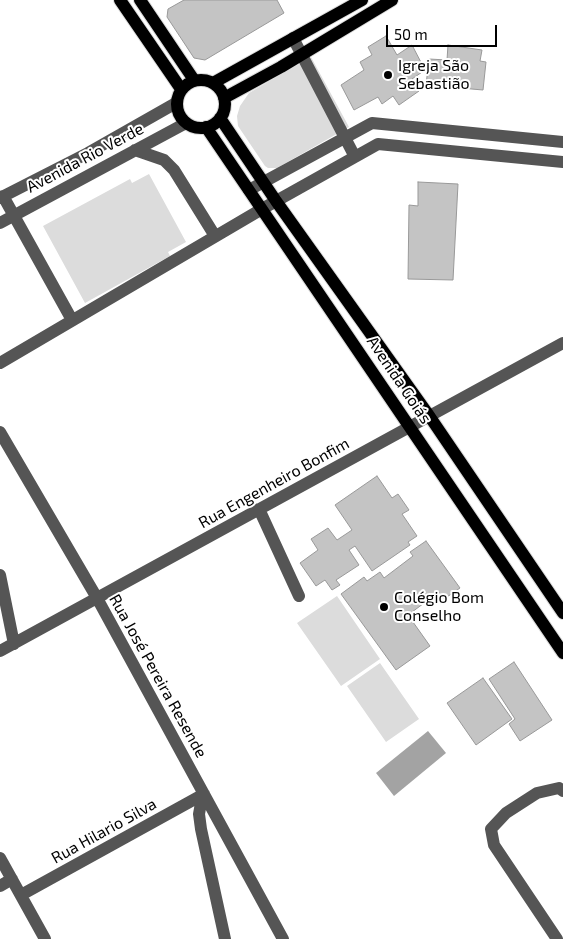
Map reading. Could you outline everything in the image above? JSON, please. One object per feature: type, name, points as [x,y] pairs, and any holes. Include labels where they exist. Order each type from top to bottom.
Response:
[{"type":"main road","points":[[140,0],[194,80]]},
{"type":"main road","points":[[213,83],[362,0]]},
{"type":"main road","points":[[224,98],[302,54],[386,1]]},
{"type":"main road","points":[[126,2],[181,89]]},
{"type":"main road","points":[[194,80],[207,80],[213,83],[220,89],[224,98],[223,112],[220,118],[214,124],[206,127],[199,128],[186,123],[177,111],[176,103],[181,89],[194,80]]},
{"type":"main road","name":"Avenida Goiás","points":[[220,118],[276,201],[430,417],[563,613]]},
{"type":"main road","name":"Avenida Goiás","points":[[206,127],[563,653]]},
{"type":"street","points":[[293,38],[355,156]]},
{"type":"street","name":"Avenida Rio Verde","points":[[2,197],[176,103]]},
{"type":"street","name":"Avenida Rio Verde","points":[[0,222],[186,123]]},
{"type":"street","points":[[0,363],[215,236],[378,144],[558,161],[560,142],[372,123],[250,190]]},
{"type":"street","points":[[135,150],[164,160],[174,170],[215,236]]},
{"type":"street","points":[[2,197],[14,215],[72,320]]},
{"type":"street","name":"Rua Engenheiro Bonfim","points":[[0,651],[411,428],[563,343]]},
{"type":"street","name":"Rua José Pereira Resende","points":[[0,432],[97,598],[283,939]]},
{"type":"street","points":[[259,509],[299,596]]},
{"type":"street","points":[[0,576],[14,644]]},
{"type":"street","points":[[557,939],[494,845],[491,829],[506,813],[537,793],[559,788],[563,791]]},
{"type":"street","points":[[204,794],[200,814],[201,829],[225,939]]},
{"type":"street","name":"Rua Hilario Silva","points":[[21,895],[204,794]]},
{"type":"street","points":[[0,858],[45,939]]},
{"type":"street","points":[[0,886],[12,879]]},
{"type":"shaded area","points":[[311,57],[349,127],[277,168],[268,168],[238,126],[237,116],[240,106],[249,93]]},
{"type":"shaded area","points":[[149,174],[186,242],[168,252],[170,256],[85,303],[43,226],[130,179],[132,183]]},
{"type":"shaded area","points":[[337,596],[380,659],[341,686],[297,623]]},
{"type":"shaded area","points":[[380,663],[419,719],[386,742],[347,686]]},
{"type":"shaded area","points":[[428,731],[446,753],[394,796],[376,773]]},
{"type":"building","points":[[184,0],[277,0],[284,13],[205,60],[194,58],[167,17],[168,9]]},
{"type":"building","name":"Igreja São Sebastião","points":[[386,36],[397,55],[412,45],[425,70],[412,79],[419,91],[399,105],[393,96],[382,104],[378,97],[354,110],[341,85],[364,70],[360,62],[372,55],[368,47]]},
{"type":"building","points":[[448,45],[482,50],[480,61],[486,62],[483,90],[426,85],[429,59],[447,60]]},
{"type":"building","points":[[418,182],[458,184],[453,280],[408,279],[409,205],[418,206]]},
{"type":"building","points":[[377,476],[392,498],[398,494],[409,510],[402,514],[417,536],[408,542],[410,545],[372,571],[355,546],[349,550],[359,565],[336,580],[340,585],[332,590],[325,580],[316,586],[300,563],[318,550],[311,539],[328,528],[337,540],[352,530],[335,505]]},
{"type":"building","name":"Colégio Bom Conselho","points":[[426,541],[460,588],[444,599],[439,592],[408,615],[430,646],[396,670],[341,594],[364,577],[367,581],[380,572],[384,578],[413,556],[410,552]]},
{"type":"building","points":[[514,662],[552,720],[520,741],[509,724],[515,719],[489,679]]},
{"type":"building","points":[[483,678],[512,719],[476,745],[447,703]]},
{"type":"place","name":"Igreja São Sebastião","points":[[388,75]]},
{"type":"place","name":"Colégio Bom Conselho","points":[[384,607]]}]
